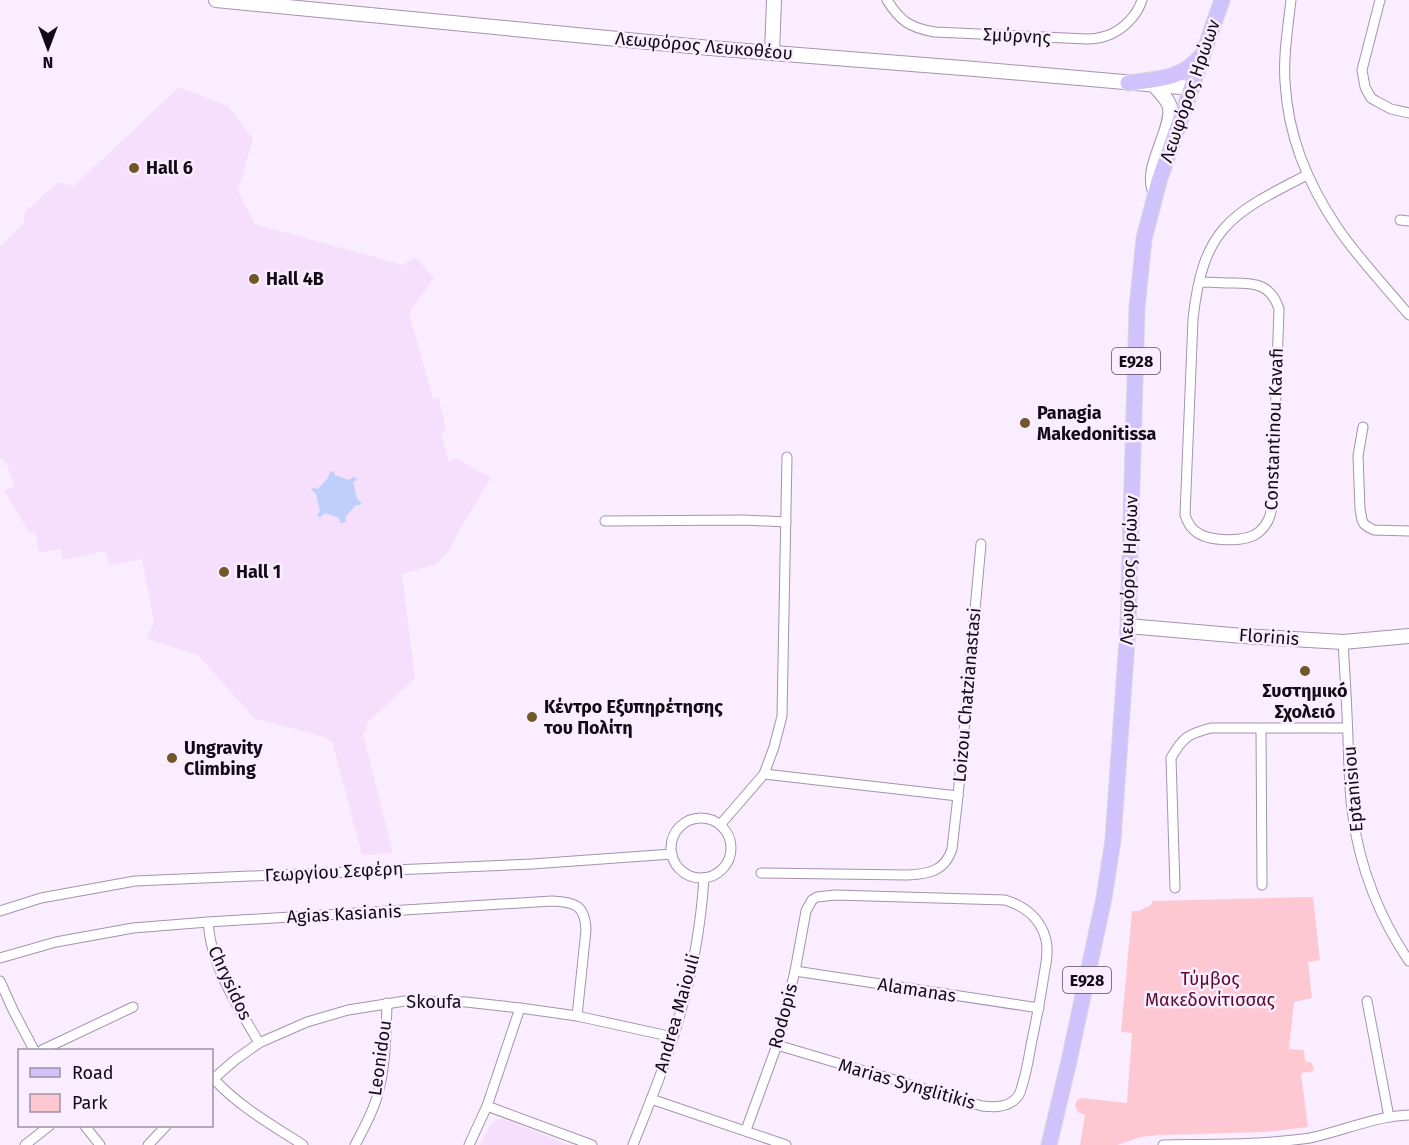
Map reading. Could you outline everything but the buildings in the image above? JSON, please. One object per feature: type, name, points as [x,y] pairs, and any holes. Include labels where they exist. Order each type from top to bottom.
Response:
[{"type":"main road","name":"Λεωφόρος Λευκοθέου","points":[[216,0],[710,48],[1192,88]]},
{"type":"main road","points":[[772,52],[774,0]]},
{"type":"main road","name":"Λεωφόρος Ηρώων","points":[[1049,1145],[1104,898],[1113,840],[1128,626],[1137,308],[1144,239],[1156,192],[1222,0]]},
{"type":"main road","points":[[1128,83],[1172,76],[1186,71],[1204,52]]},
{"type":"main road","points":[[1154,85],[1170,108],[1169,122],[1153,175],[1152,186],[1156,192]]},
{"type":"main road","name":"Florinis","points":[[1128,626],[1343,642],[1409,636]]},
{"type":"street","name":"Σμύρνης","points":[[887,0],[900,18],[908,24],[935,32],[1087,39],[1104,37],[1118,31],[1141,6],[1142,0]]},
{"type":"street","points":[[1291,0],[1285,81],[1290,122],[1307,175],[1338,228],[1409,315]]},
{"type":"street","points":[[1380,0],[1362,70],[1365,87],[1371,98],[1376,101],[1391,109],[1409,113]]},
{"type":"street","name":"Constantinou Kavafi","points":[[1199,282],[1254,283],[1272,295],[1279,309],[1272,507],[1270,519],[1264,527],[1257,534],[1247,538],[1233,540],[1210,538],[1194,530],[1185,515],[1193,320],[1196,297],[1199,282],[1205,260],[1210,247],[1225,226],[1246,208],[1307,175]]},
{"type":"street","points":[[1363,427],[1358,456],[1362,520],[1374,530],[1409,531]]},
{"type":"street","points":[[720,825],[764,774],[782,716],[788,457]]},
{"type":"street","points":[[605,520],[786,522]]},
{"type":"street","name":"Loizou Chatzianastasi","points":[[764,774],[958,796],[981,544]]},
{"type":"street","name":"Eptanisiou","points":[[1343,642],[1350,786],[1360,853],[1383,917],[1409,961]]},
{"type":"street","points":[[1175,888],[1171,758],[1180,742],[1192,733],[1211,728],[1347,728]]},
{"type":"street","points":[[1260,729],[1262,885]]},
{"type":"street","points":[[761,873],[908,875],[935,870],[950,857],[958,796]]},
{"type":"street","points":[[694,819],[712,820],[720,825],[730,841],[729,859],[724,867],[718,873],[704,878],[695,877],[680,869],[672,854],[673,836],[678,828],[694,819]]},
{"type":"street","name":"Γεωργίου Σεφέρη","points":[[0,911],[41,898],[135,881],[532,864],[672,854]]},
{"type":"street","name":"Andrea Maiouli","points":[[633,1145],[684,1001],[696,946],[704,878]]},
{"type":"street","name":"Marias Synglitikis","points":[[777,1045],[982,1106],[993,1107],[1014,1101],[1022,1087],[1039,1008],[1047,956],[1045,938],[1037,921],[1028,911],[1016,903],[995,899],[844,895],[824,896],[812,900]]},
{"type":"street","name":"Rodopis","points":[[746,1130],[777,1045],[795,971],[804,917],[808,904],[812,900]]},
{"type":"street","name":"Agias Kasianis","points":[[0,958],[56,942],[133,928],[552,901],[572,904],[581,909],[585,918],[577,1016]]},
{"type":"street","name":"Chrysidos","points":[[208,922],[215,957],[232,996],[259,1043]]},
{"type":"street","name":"Alamanas","points":[[795,971],[1039,1008]]},
{"type":"street","points":[[0,981],[33,1049]]},
{"type":"street","name":"Skoufa","points":[[213,1078],[259,1043],[325,1016],[405,1001],[466,1002],[520,1008],[577,1016],[673,1036]]},
{"type":"street","points":[[1367,1001],[1389,1117]]},
{"type":"street","name":"Leonidou","points":[[355,1145],[377,1097],[386,1047],[387,1003]]},
{"type":"street","points":[[44,1049],[133,1007]]},
{"type":"street","points":[[469,1145],[487,1106],[520,1008]]},
{"type":"street","points":[[213,1080],[240,1104],[303,1145]]},
{"type":"street","points":[[651,1099],[786,1145]]},
{"type":"street","points":[[487,1106],[592,1145]]},
{"type":"street","points":[[1163,1145],[1284,1142],[1311,1138],[1389,1117],[1409,1115]]},
{"type":"street","points":[[24,1145],[46,1127]]},
{"type":"street","points":[[86,1127],[100,1145]]},
{"type":"street","points":[[148,1145],[164,1127]]},
{"type":"shaded area","points":[[179,87],[228,106],[253,139],[238,191],[255,224],[403,265],[415,257],[434,278],[409,313],[433,399],[439,398],[446,431],[441,432],[449,463],[456,458],[491,478],[449,551],[436,564],[402,574],[415,678],[366,724],[367,730],[363,734],[393,853],[362,855],[332,741],[254,718],[198,655],[147,639],[154,622],[142,559],[109,566],[106,551],[63,560],[61,549],[39,553],[35,531],[29,532],[4,491],[15,486],[6,463],[0,457],[0,247],[23,224],[25,212],[58,182],[74,186]]},
{"type":"shaded area","points":[[497,1119],[504,1119],[569,1145],[480,1145],[490,1125]]},
{"type":"green space","name":"Τύμβος Μακεδονίτισσας","points":[[1313,897],[1320,960],[1308,962],[1312,998],[1294,1002],[1289,1049],[1304,1050],[1305,1061],[1312,1063],[1314,1071],[1301,1073],[1308,1127],[1265,1132],[1159,1135],[1141,1137],[1117,1145],[1080,1145],[1085,1115],[1078,1112],[1075,1106],[1077,1100],[1082,1098],[1127,1103],[1132,1033],[1121,1032],[1132,911],[1138,911],[1151,905],[1152,901]]},
{"type":"water","points":[[330,471],[349,480],[353,477],[357,480],[353,482],[357,499],[362,503],[356,505],[345,517],[346,521],[343,523],[340,523],[339,518],[325,513],[320,517],[317,516],[320,511],[316,494],[311,489],[318,489],[328,478]]},
{"type":"place","name":"Hall 6","points":[[134,168]]},
{"type":"place","name":"Hall 4B","points":[[254,279]]},
{"type":"place","name":"Panagia Makedonitissa","points":[[1025,423]]},
{"type":"place","name":"Hall 1","points":[[224,572]]},
{"type":"place","name":"Συστημικó Σχολειó","points":[[1305,671]]},
{"type":"place","name":"Κέντρο Εξυπηρέτησης του Πολίτη","points":[[532,717]]},
{"type":"place","name":"Ungravity Climbing","points":[[172,758]]}]
